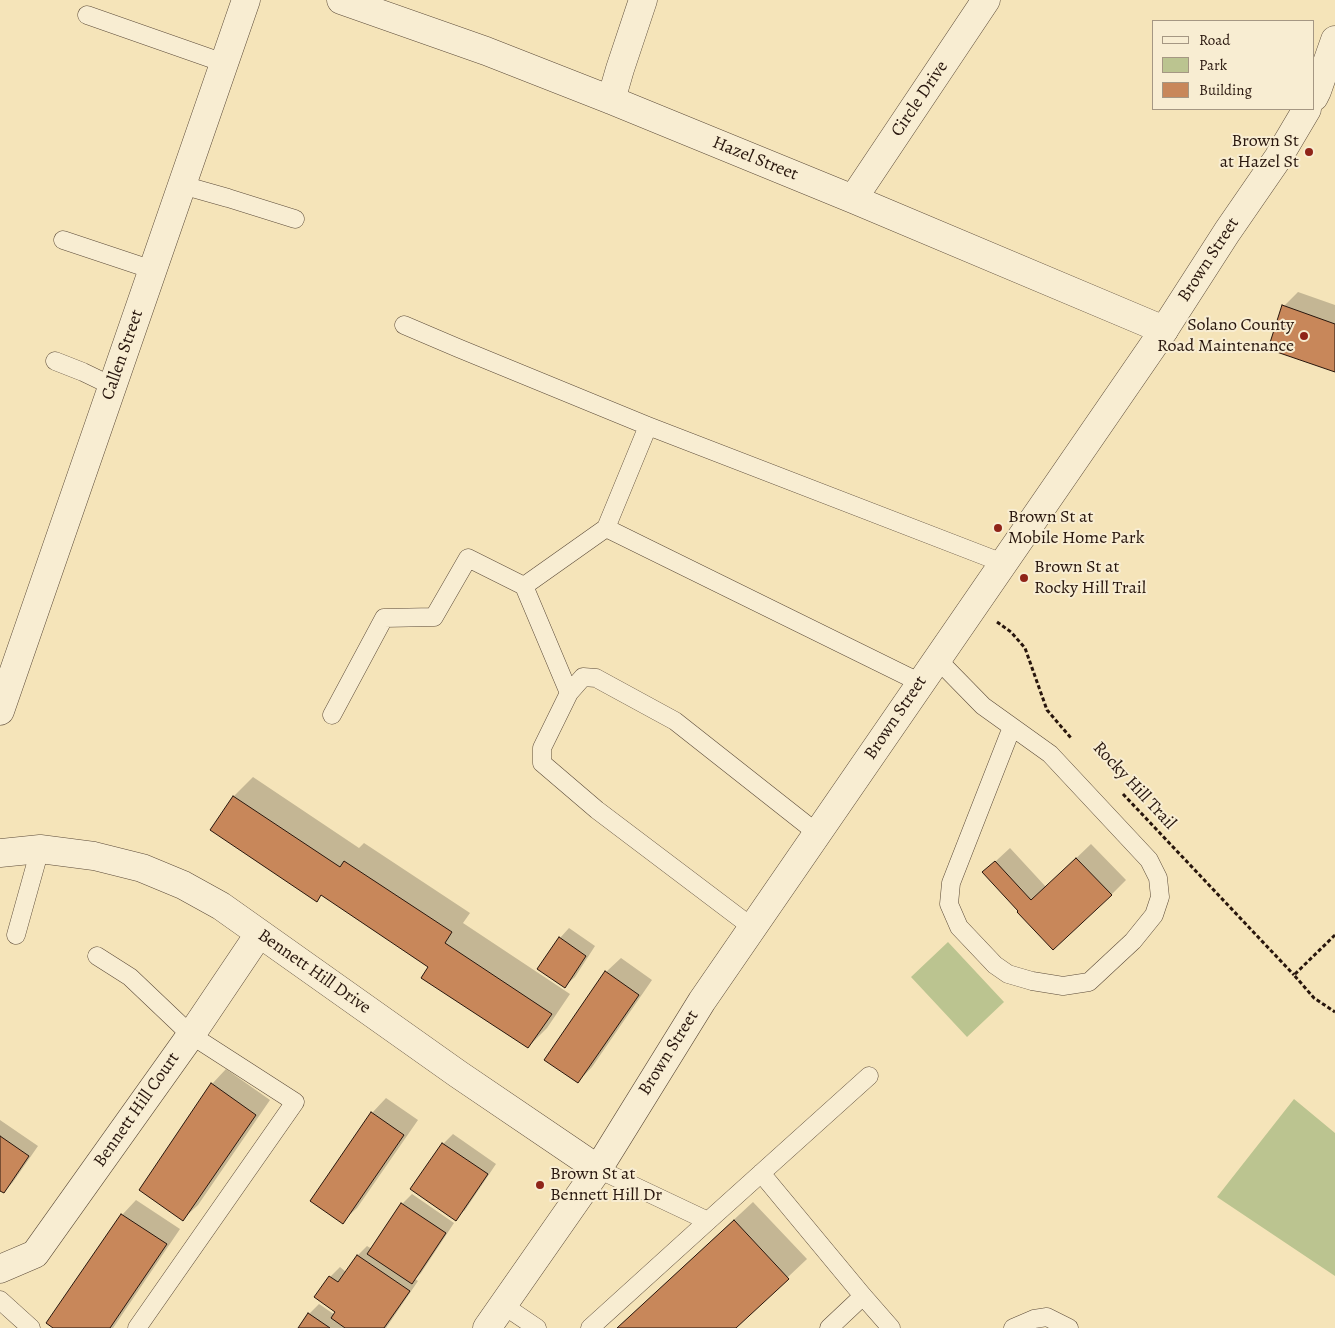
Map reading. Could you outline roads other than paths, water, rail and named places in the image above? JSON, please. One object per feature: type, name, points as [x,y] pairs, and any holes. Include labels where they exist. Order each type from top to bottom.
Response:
[{"type":"street","name":"Callen Street","points":[[0,711],[246,0]]},
{"type":"street","name":"Hazel Street","points":[[342,0],[486,51],[611,100],[854,199],[1164,330]]},
{"type":"street","points":[[611,100],[643,0]]},
{"type":"street","name":"Circle Drive","points":[[854,199],[986,0]]},
{"type":"street","points":[[1315,95],[1334,46]]},
{"type":"street","name":"Brown Street","points":[[487,1328],[598,1169],[702,1001],[1164,330],[1227,232],[1278,158],[1306,110]]},
{"type":"street","name":"Bennett Hill Drive","points":[[0,852],[40,849],[94,856],[142,868],[183,885],[221,906],[458,1074],[598,1169]]},
{"type":"street","name":"Bennett Hill Court","points":[[0,1269],[35,1254],[191,1035],[259,934]]},
{"type":"lane","points":[[87,16],[224,63]]},
{"type":"lane","points":[[182,185],[295,218]]},
{"type":"lane","points":[[63,240],[153,270]]},
{"type":"lane","points":[[404,325],[648,426],[1003,563]]},
{"type":"lane","points":[[54,361],[112,386]]},
{"type":"lane","points":[[524,586],[606,528],[648,426]]},
{"type":"lane","points":[[606,528],[921,683]]},
{"type":"lane","points":[[332,716],[384,618],[434,617],[468,558],[524,586],[569,693]]},
{"type":"lane","points":[[937,659],[984,706],[1050,754],[1150,860],[1158,878],[1160,897],[1154,915],[1133,941],[1089,982],[1063,986],[1032,981],[1008,974],[995,965],[958,927],[950,904],[951,884],[1012,727]]},
{"type":"lane","points":[[753,928],[596,810],[542,763],[542,748],[569,693],[583,676],[596,678],[675,721],[817,833]]},
{"type":"lane","points":[[16,935],[40,849]]},
{"type":"lane","points":[[97,956],[130,977],[191,1035],[295,1102],[137,1328]]},
{"type":"lane","points":[[590,1328],[868,1076]]},
{"type":"lane","points":[[598,1169],[708,1221]]},
{"type":"lane","points":[[761,1173],[891,1328]]},
{"type":"lane","points":[[829,1328],[863,1296]]},
{"type":"lane","points":[[0,1300],[31,1328]]},
{"type":"lane","points":[[503,1305],[537,1328]]},
{"type":"lane","points":[[1013,1328],[1034,1319],[1047,1317],[1065,1326]]},
{"type":"place","name":"Brown St at Hazel St","points":[[1309,152]]},
{"type":"place","name":"Solano County Road Maintenance","points":[[1304,336]]},
{"type":"place","name":"Brown St at Mobile Home Park","points":[[998,528]]},
{"type":"place","name":"Brown St at Rocky Hill Trail","points":[[1024,578]]},
{"type":"place","name":"Brown St at Bennett Hill Dr","points":[[540,1185]]}]
